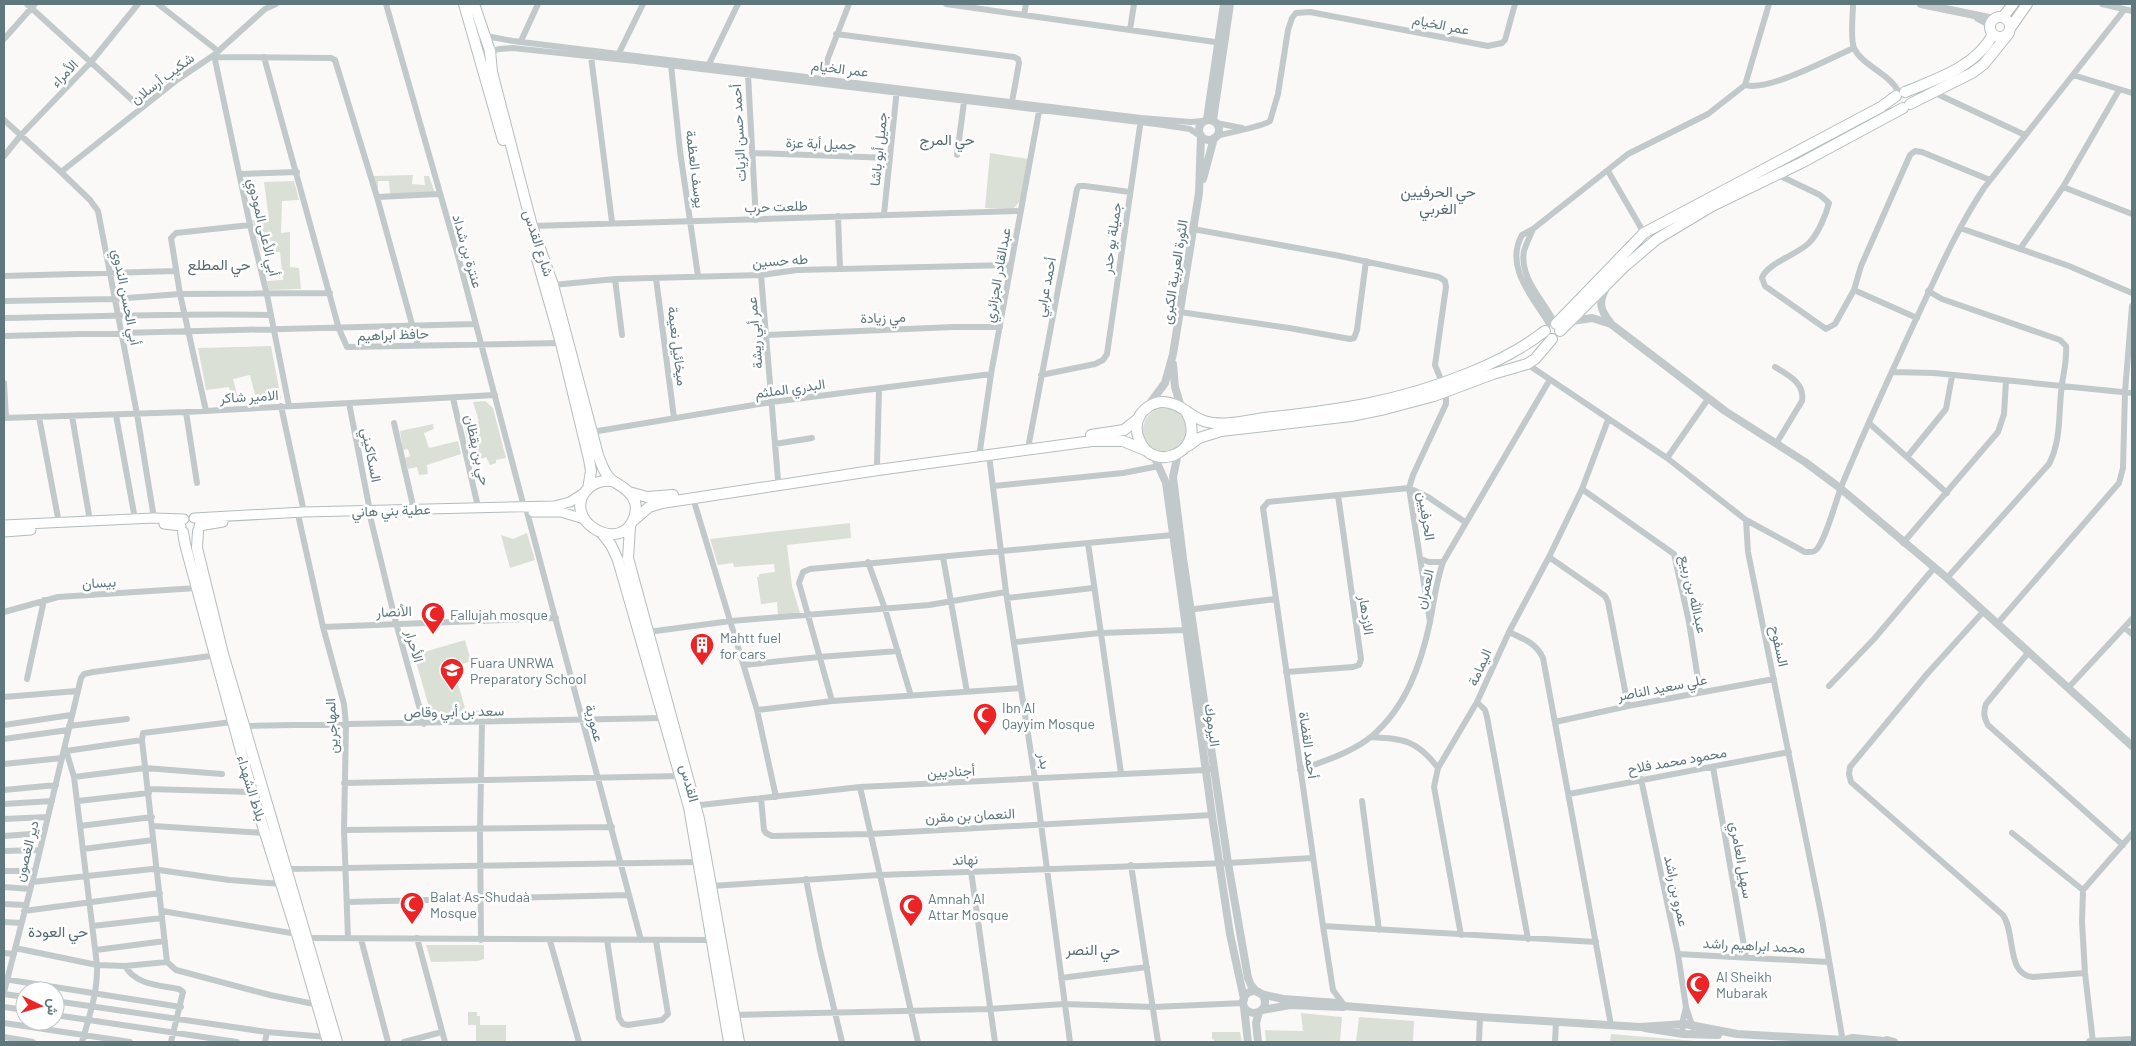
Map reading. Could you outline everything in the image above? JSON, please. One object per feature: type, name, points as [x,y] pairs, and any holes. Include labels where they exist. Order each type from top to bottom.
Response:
[{"type":"main road","points":[[464,4],[561,343],[589,459],[591,471],[580,509],[584,519]]},
{"type":"main road","name":"شارع القدس","points":[[474,4],[490,51],[492,72],[532,226],[553,285],[600,460],[612,481]]},
{"type":"main road","points":[[586,491],[599,481],[612,481],[629,492],[640,496],[653,497],[877,464],[1101,441],[1123,441],[1163,458],[1172,456],[1199,438],[1221,431],[1364,413],[1531,362],[1552,339],[1546,336],[1553,327],[1644,233],[1881,107],[1900,93],[1947,74],[1975,58],[1989,43],[1995,24],[2013,4]]},
{"type":"main road","points":[[370,514],[526,509],[561,512],[584,519],[601,532],[616,534],[631,524],[643,511],[655,504],[1028,444],[1116,432],[1128,428],[1142,413],[1161,402],[1183,408],[1198,418],[1212,423],[1346,409],[1444,388],[1524,345],[1553,327],[1572,321],[1624,267],[1657,239],[1712,206],[1778,175],[1935,93],[1984,64],[2027,4]]},
{"type":"main road","points":[[1995,24],[2009,21],[2010,30]]},
{"type":"main road","points":[[1995,24],[2000,37],[2010,30]]},
{"type":"main road","points":[[1900,93],[1896,103],[1907,106]]},
{"type":"main road","points":[[1524,345],[1519,358],[1531,362]]},
{"type":"main road","points":[[1524,345],[1534,351],[1531,362]]},
{"type":"main road","points":[[1181,450],[1190,440],[1192,429],[1190,419],[1183,408]]},
{"type":"main road","points":[[1142,413],[1137,426],[1137,435],[1140,443],[1150,453]]},
{"type":"main road","name":"عطية بني هاني","points":[[197,525],[301,515],[370,514],[478,507],[526,509],[562,505],[586,491]]},
{"type":"main road","points":[[629,492],[635,503],[631,524]]},
{"type":"main road","points":[[183,526],[189,517],[197,525],[197,548],[219,655],[245,726],[307,938],[321,1004],[337,1042]]},
{"type":"main road","points":[[4,525],[154,518],[183,526],[191,535],[197,525]]},
{"type":"main road","name":"القدس","points":[[631,524],[628,558],[712,886],[739,1042]]},
{"type":"main road","points":[[4,532],[121,525],[183,526]]},
{"type":"main road","name":"بلاط الشهداء","points":[[183,526],[197,588],[219,655],[232,722],[252,792],[321,1004],[327,1039]]},
{"type":"main road","name":"القدس","points":[[601,532],[611,545],[618,560],[680,776],[692,806],[699,862],[728,1042]]},
{"type":"street","name":"الأمراء","points":[[4,156],[21,135],[91,62],[138,4]]},
{"type":"street","points":[[158,4],[216,54],[331,58],[335,60],[377,197],[418,346]]},
{"type":"street","name":"شكيب أرسلان","points":[[61,172],[141,108],[216,54],[265,9],[276,4]]},
{"type":"street","name":"عنترة بن شداد","points":[[386,4],[526,509]]},
{"type":"street","points":[[520,41],[538,4]]},
{"type":"street","points":[[617,56],[643,4]]},
{"type":"street","points":[[709,64],[738,4]]},
{"type":"street","points":[[822,82],[836,34],[849,4]]},
{"type":"street","points":[[946,4],[1221,43]]},
{"type":"street","points":[[1024,15],[1026,4]]},
{"type":"street","points":[[1130,30],[1134,4]]},
{"type":"street","points":[[1210,121],[1221,43],[1224,4]]},
{"type":"street","points":[[1221,43],[1230,4]]},
{"type":"street","name":"عمر الخيام","points":[[1215,137],[1243,128],[1262,126],[1273,117],[1288,30],[1292,18],[1296,14],[1310,12],[1488,46],[1502,43],[1505,40],[1515,4]]},
{"type":"street","points":[[1553,327],[1524,265],[1524,253],[1533,229],[1640,147],[1708,114],[1746,85],[1769,4]]},
{"type":"street","points":[[1853,4],[1854,48],[1861,57],[1895,84],[1900,93]]},
{"type":"street","points":[[1921,4],[1975,15],[1995,24]]},
{"type":"street","points":[[2102,4],[2132,11]]},
{"type":"street","points":[[4,39],[31,5],[141,108]]},
{"type":"street","points":[[1531,362],[1549,381],[1667,458],[1746,520],[1805,552],[1816,550],[1822,539],[1840,488],[1928,291],[1960,228],[1990,180],[2124,10]]},
{"type":"street","points":[[836,34],[1014,57],[1018,59],[1019,63],[1012,102]]},
{"type":"street","name":"عمر الخيام","points":[[473,37],[486,36],[671,65],[1012,102],[1040,108]]},
{"type":"street","name":"عمر الخيام","points":[[479,55],[490,51],[513,48],[591,56],[617,56],[709,64],[822,82]]},
{"type":"street","points":[[1746,85],[1754,87],[1778,80],[1854,48]]},
{"type":"street","name":"أبي الأعلى المودوي","points":[[216,54],[289,406]]},
{"type":"street","name":"حافظ ابراهيم","points":[[264,56],[345,345],[349,348],[561,343]]},
{"type":"street","points":[[591,56],[612,222]]},
{"type":"street","name":"يوسف العظمة","points":[[671,65],[698,276]]},
{"type":"street","name":"أحمد حسن الزيات","points":[[748,74],[756,220]]},
{"type":"street","points":[[2073,75],[2132,93]]},
{"type":"street","name":"عمر الخيام","points":[[897,90],[964,102],[1040,108],[1141,120],[1190,129],[1201,136]]},
{"type":"street","name":"جميل أبو باشا","points":[[884,214],[897,90]]},
{"type":"street","points":[[2020,249],[2063,187],[2119,90]]},
{"type":"street","points":[[1935,93],[2026,135]]},
{"type":"street","points":[[957,156],[964,102]]},
{"type":"street","name":"عبدالقادر الجزائري","points":[[985,452],[991,374],[1040,108]]},
{"type":"street","name":"أبي الحسن الندوي","points":[[4,120],[90,200],[98,211],[137,414],[154,518]]},
{"type":"street","name":"عمر الخيام","points":[[1141,120],[1210,121],[1243,128]]},
{"type":"street","name":"جميلة بو حدر","points":[[1041,376],[1103,360],[1107,354],[1141,120]]},
{"type":"street","points":[[1210,121],[1219,129],[1215,137],[1207,140],[1201,136],[1199,126],[1210,121]]},
{"type":"street","name":"الثورة العربية الكبرى","points":[[1199,193],[1201,136]]},
{"type":"street","name":"الثورة العربية الكبرى","points":[[1142,413],[1162,388],[1173,354],[1199,193],[1215,137]]},
{"type":"street","points":[[1778,175],[1824,198],[1829,204],[1813,239],[1801,250],[1765,271],[1762,278],[1764,286],[1826,328],[1835,324],[1854,290],[1861,266],[1910,155],[1915,151],[1922,152],[1990,180]]},
{"type":"street","name":"جميل أبة عزة","points":[[752,153],[889,158]]},
{"type":"street","points":[[1608,171],[1644,233]]},
{"type":"street","points":[[240,174],[297,172]]},
{"type":"street","name":"أحمد عرابي","points":[[1028,444],[1077,189],[1079,186],[1085,186],[1130,192]]},
{"type":"street","points":[[2063,187],[2132,214]]},
{"type":"street","points":[[377,197],[439,194]]},
{"type":"street","name":"طلعت حرب","points":[[532,226],[612,222],[756,220],[884,214],[1020,211]]},
{"type":"street","points":[[838,216],[840,269]]},
{"type":"street","points":[[206,411],[170,240],[174,234],[250,225]]},
{"type":"street","points":[[1960,228],[2094,276],[2132,293]]},
{"type":"street","points":[[1193,229],[1366,261],[1439,277],[1445,281],[1446,287],[1435,365],[1444,388]]},
{"type":"street","points":[[1180,312],[1350,339],[1354,338],[1357,330],[1366,261]]},
{"type":"street","name":"طه حسين","points":[[553,285],[614,279],[761,275],[797,270],[1010,265]]},
{"type":"street","points":[[4,276],[176,271]]},
{"type":"street","name":"عمر أبي ريشة","points":[[761,275],[778,480]]},
{"type":"street","name":"ميخائيل نعيمة","points":[[656,278],[674,418]]},
{"type":"street","points":[[614,279],[622,335]]},
{"type":"street","points":[[1608,284],[1600,304],[1603,313],[1611,324],[1742,424],[1805,462],[1840,488],[1903,543],[1947,578],[2132,746]]},
{"type":"street","points":[[1854,290],[1917,318]]},
{"type":"street","points":[[1928,291],[1949,302],[2060,340],[2066,346],[2067,354],[2062,385],[2057,444],[2049,464],[1947,578]]},
{"type":"street","points":[[4,301],[114,299],[180,294],[267,295],[330,293]]},
{"type":"street","points":[[1997,624],[2120,483],[2123,468],[2125,392],[2132,306]]},
{"type":"street","points":[[4,318],[118,317],[185,313],[270,315]]},
{"type":"street","points":[[1572,321],[1592,318],[1611,324]]},
{"type":"street","points":[[4,336],[189,330],[339,329],[475,324]]},
{"type":"street","name":"مي زيادة","points":[[766,335],[923,328],[1000,327]]},
{"type":"street","name":"الثورة العربية الكبرى","points":[[1173,354],[1176,387],[1183,408]]},
{"type":"street","points":[[1775,367],[1800,386],[1803,392],[1802,400],[1776,444]]},
{"type":"street","points":[[1892,372],[1934,373],[2132,393]]},
{"type":"street","name":"البدري الملثم","points":[[592,432],[772,402],[879,390],[991,374]]},
{"type":"street","points":[[1907,457],[1946,409],[1952,376]]},
{"type":"street","name":"العمران","points":[[1300,770],[1348,750],[1371,736],[1404,700],[1416,669],[1430,622],[1436,580],[1443,562],[1549,381]]},
{"type":"street","points":[[1903,543],[1998,432],[2004,414],[2006,381]]},
{"type":"street","points":[[4,383],[5,418]]},
{"type":"street","name":"الحرفيين","points":[[1430,622],[1410,488],[1413,475],[1444,408],[1444,388]]},
{"type":"street","points":[[877,464],[879,390]]},
{"type":"street","name":"الامير شاكر","points":[[5,418],[186,412],[495,396]]},
{"type":"street","name":"حي بن يقظان","points":[[453,398],[478,507]]},
{"type":"street","points":[[1667,458],[1708,399]]},
{"type":"street","name":"السكاكيني","points":[[349,403],[370,514]]},
{"type":"street","name":"المهاجرين","points":[[281,406],[323,627],[340,685],[346,725],[344,830],[348,938]]},
{"type":"street","points":[[186,412],[197,483]]},
{"type":"street","points":[[116,415],[135,519]]},
{"type":"street","points":[[72,416],[90,521]]},
{"type":"street","points":[[40,417],[59,523]]},
{"type":"street","name":"اليمامة","points":[[1461,935],[1434,787],[1438,768],[1478,702],[1509,632],[1549,557],[1582,489],[1608,420]]},
{"type":"street","points":[[394,423],[414,510]]},
{"type":"street","points":[[1869,423],[1947,492]]},
{"type":"street","points":[[775,444],[812,438]]},
{"type":"street","name":"اليرموك","points":[[1181,450],[1173,470],[1174,487],[1188,610],[1210,769],[1212,815],[1230,934],[1244,1003],[1248,1042]]},
{"type":"street","name":"بدر","points":[[985,452],[994,486],[1007,595],[1035,779],[1070,1042]]},
{"type":"street","name":"اليرموك","points":[[1150,453],[1159,466],[1166,483],[1173,535],[1188,610],[1186,630],[1248,978],[1251,985],[1259,993]]},
{"type":"street","points":[[994,486],[1123,473],[1159,466]]},
{"type":"street","points":[[1338,495],[1410,488],[1428,497],[1465,522]]},
{"type":"street","name":"عبدالله بن ربيع","points":[[1582,489],[1674,554],[1689,622],[1700,692]]},
{"type":"street","name":"أحمد القضاة","points":[[1338,495],[1268,502],[1263,508],[1312,858],[1333,990],[1344,1006]]},
{"type":"street","name":"الازدهار","points":[[1286,672],[1353,667],[1359,665],[1361,659],[1338,495]]},
{"type":"street","points":[[693,498],[757,710],[776,797]]},
{"type":"street","name":"عمورية","points":[[526,509],[556,618],[581,721],[612,827],[641,940]]},
{"type":"street","name":"الأحرار","points":[[370,514],[396,623],[424,724]]},
{"type":"street","name":"السفوح","points":[[1746,520],[1748,552],[1822,918],[1844,1041]]},
{"type":"street","points":[[832,701],[799,583],[803,572],[818,567],[868,562],[1173,535]]},
{"type":"street","points":[[1088,543],[1121,773]]},
{"type":"street","points":[[943,556],[967,692]]},
{"type":"street","points":[[1549,557],[1605,596],[1608,602],[1628,706]]},
{"type":"street","points":[[1421,559],[1430,562],[1443,562]]},
{"type":"street","points":[[868,562],[885,609],[911,696]]},
{"type":"street","points":[[1829,686],[1879,634],[1934,568]]},
{"type":"street","name":"بيسان","points":[[4,612],[44,600],[76,595],[197,588]]},
{"type":"street","points":[[648,632],[807,614],[885,609],[1007,595],[1093,588]]},
{"type":"street","points":[[1188,610],[1275,599]]},
{"type":"street","points":[[27,679],[44,600]]},
{"type":"street","points":[[1984,612],[1927,674],[1850,767],[1851,782],[2002,915],[2010,928],[2015,966],[2019,972],[2033,977],[2085,973]]},
{"type":"street","name":"الأنصار","points":[[323,627],[556,618]]},
{"type":"street","points":[[2068,688],[2132,619]]},
{"type":"street","points":[[2124,628],[2132,634]]},
{"type":"street","points":[[1015,642],[1100,633],[1186,630]]},
{"type":"street","points":[[1509,632],[1534,644],[1539,649],[1543,658],[1611,1025]]},
{"type":"street","points":[[744,665],[819,656],[898,651]]},
{"type":"street","points":[[2028,653],[1986,704],[1983,712],[1985,720],[1988,725],[2123,845]]},
{"type":"street","points":[[4,697],[77,691],[84,674],[219,655]]},
{"type":"street","name":"علي سعيد الناصر","points":[[1555,722],[1628,706],[1774,679]]},
{"type":"street","points":[[757,710],[832,701],[1020,688]]},
{"type":"street","name":"دير الغصون","points":[[4,993],[7,966],[14,951],[35,871],[77,691]]},
{"type":"street","points":[[1478,702],[1487,717],[1528,939]]},
{"type":"street","points":[[4,725],[71,715]]},
{"type":"street","name":"سعد بن أبي وقاص","points":[[245,726],[663,718]]},
{"type":"street","points":[[4,739],[127,719]]},
{"type":"street","points":[[232,722],[145,731],[142,740],[167,962],[176,970],[321,1004]]},
{"type":"street","points":[[481,940],[480,830],[482,722]]},
{"type":"street","points":[[1371,736],[1400,739],[1412,743],[1423,750],[1438,768]]},
{"type":"street","points":[[83,1039],[95,992],[97,966],[78,801],[74,777],[65,748],[142,740]]},
{"type":"street","name":"محمود محمد فلاح","points":[[1569,794],[1789,752]]},
{"type":"street","points":[[4,764],[62,758]]},
{"type":"street","name":"سهيل العامري","points":[[1713,767],[1746,957]]},
{"type":"street","points":[[74,777],[145,768],[222,774]]},
{"type":"street","name":"أجناديين","points":[[692,806],[860,787],[1210,769]]},
{"type":"street","points":[[344,783],[680,776]]},
{"type":"street","name":"عمرو بن راشد","points":[[1642,779],[1678,954],[1686,1007],[1692,1025],[1687,1034]]},
{"type":"street","points":[[4,790],[56,785]]},
{"type":"street","points":[[860,787],[918,1042]]},
{"type":"street","points":[[78,801],[148,791],[252,792]]},
{"type":"street","name":"النعمان بن مقرن","points":[[761,798],[764,830],[772,836],[870,834],[1212,815]]},
{"type":"street","points":[[4,804],[52,801]]},
{"type":"street","points":[[1362,801],[1379,930]]},
{"type":"street","points":[[4,819],[48,817]]},
{"type":"street","points":[[80,826],[152,817]]},
{"type":"street","points":[[152,826],[265,833]]},
{"type":"street","points":[[344,830],[480,830],[612,827]]},
{"type":"street","points":[[4,836],[44,833]]},
{"type":"street","points":[[2012,834],[2084,890]]},
{"type":"street","points":[[2132,834],[2084,890],[2082,922],[2092,1042],[2132,1040]]},
{"type":"street","points":[[83,849],[153,840]]},
{"type":"street","points":[[4,852],[40,850]]},
{"type":"street","name":"نهاند","points":[[712,886],[879,875],[1228,863],[1312,858]]},
{"type":"street","points":[[286,869],[699,862]]},
{"type":"street","points":[[1131,865],[1158,1042]]},
{"type":"street","points":[[4,887],[31,886],[86,876],[156,869],[201,877],[282,884]]},
{"type":"street","points":[[4,871],[35,871]]},
{"type":"street","points":[[971,871],[995,1042]]},
{"type":"street","points":[[806,879],[820,950],[842,1042]]},
{"type":"street","points":[[4,904],[25,908],[160,893]]},
{"type":"street","points":[[347,902],[629,895]]},
{"type":"street","points":[[93,926],[162,914],[297,934]]},
{"type":"street","points":[[4,922],[21,923]]},
{"type":"street","points":[[1323,926],[1596,942]]},
{"type":"street","points":[[307,938],[550,941],[711,940]]},
{"type":"street","points":[[417,938],[445,1042]]},
{"type":"street","points":[[361,939],[388,1042]]},
{"type":"street","points":[[607,940],[619,1018],[623,1024],[628,1025],[662,1020],[668,1014],[656,941]]},
{"type":"street","points":[[96,950],[165,941]]},
{"type":"street","points":[[550,941],[579,1042]]},
{"type":"street","points":[[4,953],[14,951],[97,966],[125,966],[167,962]]},
{"type":"street","name":"محمد ابراهيم راشد","points":[[1678,954],[1829,962]]},
{"type":"street","points":[[125,966],[129,974],[138,980],[182,990],[184,995],[171,1042]]},
{"type":"street","points":[[1061,978],[1147,967]]},
{"type":"street","points":[[6,979],[181,1007]]},
{"type":"street","points":[[1326,1005],[1333,990]]},
{"type":"street","points":[[1258,1042],[1256,1023],[1265,1000],[1259,993]]},
{"type":"street","points":[[1244,1003],[1248,994],[1259,993],[1283,999],[1326,1005]]},
{"type":"street","points":[[65,1002],[177,1020],[327,1039]]},
{"type":"street","points":[[734,1015],[835,1011],[990,1009],[1064,1004],[1153,1007],[1244,1003]]},
{"type":"street","points":[[1244,1003],[1252,1013],[1290,1005],[1338,1003],[1344,1006],[1480,1017],[1640,1027],[1687,1034],[1737,1034]]},
{"type":"street","name":"عمرو بن راشد","points":[[1686,1007],[1682,1024],[1687,1034]]},
{"type":"street","points":[[65,1017],[236,1042]]},
{"type":"street","points":[[1479,1042],[1480,1017]]},
{"type":"street","points":[[1555,1042],[1556,1022]]},
{"type":"street","points":[[4,1024],[83,1039],[130,1042]]},
{"type":"street","points":[[1640,1027],[1682,1024],[1770,1039],[1844,1041],[1853,1038],[1898,1042]]},
{"type":"street","points":[[265,1042],[266,1032]]},
{"type":"street","points":[[404,1042],[442,1032]]},
{"type":"street","points":[[4,1037],[32,1042]]},
{"type":"shaded area","points":[[990,153],[1028,159],[1021,200],[1013,209],[985,208]]},
{"type":"shaded area","points":[[413,175],[412,184],[425,185],[424,176],[429,176],[435,193],[390,194],[389,181],[378,181],[378,193],[373,176]]},
{"type":"shaded area","points":[[294,181],[299,200],[282,201],[281,233],[290,232],[290,267],[299,268],[301,289],[269,290],[267,281],[283,280],[280,252],[261,252],[252,220],[269,219],[264,182]]},
{"type":"shaded area","points":[[271,346],[281,399],[274,402],[257,403],[250,375],[233,379],[238,398],[243,397],[245,402],[233,404],[229,387],[206,390],[198,348]]},
{"type":"shaded area","points":[[485,401],[493,408],[506,458],[496,460],[496,463],[490,465],[486,457],[478,460],[477,456],[471,458],[464,425],[479,421],[473,402]]},
{"type":"shaded area","points":[[1169,408],[1181,414],[1186,421],[1186,439],[1181,446],[1174,451],[1161,452],[1153,449],[1146,442],[1143,426],[1146,418],[1153,411]]},
{"type":"shaded area","points":[[433,424],[434,429],[424,433],[429,448],[458,441],[461,454],[427,465],[428,474],[419,475],[417,467],[408,469],[405,458],[410,456],[408,449],[403,450],[400,431]]},
{"type":"shaded area","points":[[850,523],[851,538],[787,545],[792,586],[800,613],[778,615],[777,602],[761,604],[757,577],[759,577],[759,574],[775,572],[774,564],[734,567],[733,563],[718,565],[710,539]]},
{"type":"shaded area","points":[[527,533],[535,560],[510,568],[501,535],[513,539]]},
{"type":"shaded area","name":"Fuara UNRWA Preparatory School","points":[[465,640],[471,661],[451,668],[453,674],[455,673],[465,708],[462,709],[464,714],[485,708],[487,716],[435,717],[431,714],[414,655]]},
{"type":"shaded area","points":[[426,945],[484,945],[484,959],[478,961],[431,962]]},
{"type":"shaded area","points":[[468,1012],[477,1012],[477,1016],[480,1016],[480,1025],[506,1025],[506,1042],[476,1042],[476,1025],[468,1025]]},
{"type":"shaded area","points":[[1301,1013],[1342,1017],[1340,1042],[1266,1042],[1265,1030],[1303,1031]]},
{"type":"shaded area","points":[[1359,1017],[1414,1021],[1413,1042],[1356,1042]]},
{"type":"shaded area","points":[[1212,1032],[1240,1032],[1242,1042],[1214,1042]]},
{"type":"shaded area","points":[[1611,1034],[1708,1042],[1610,1042]]},
{"type":"place","name":"Fallujah mosque","points":[[433,635]]},
{"type":"place","name":"Mahtt fuel for cars","points":[[702,666]]},
{"type":"place","name":"Fuara UNRWA Preparatory School","points":[[452,691]]},
{"type":"place","name":"Ibn Al Qayyim Mosque","points":[[985,736]]},
{"type":"place","name":"Balat As-Shudaà Mosque","points":[[412,925]]},
{"type":"place","name":"Amnah Al Attar Mosque","points":[[911,927]]},
{"type":"place","name":"Al Sheikh Mubarak","points":[[1698,1005]]},
{"type":"district","name":"حي المرج","points":[[947,139]]},
{"type":"district","name":"حي الحرفيين الغربي","points":[[1438,200]]},
{"type":"district","name":"حي المطلع","points":[[219,264]]},
{"type":"district","name":"حي العودة","points":[[58,931]]},
{"type":"district","name":"حي النصر","points":[[1093,949]]}]
